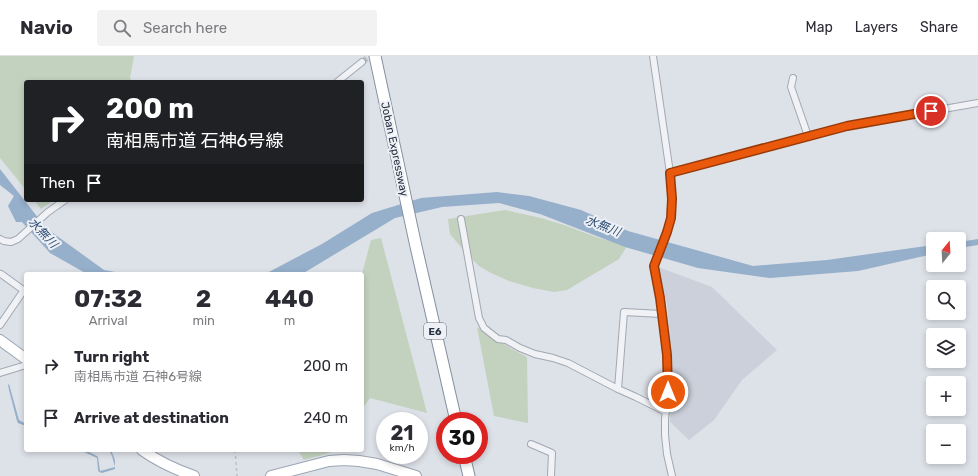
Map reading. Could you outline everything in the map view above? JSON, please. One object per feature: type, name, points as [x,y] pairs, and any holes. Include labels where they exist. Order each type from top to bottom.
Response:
[{"type":"highway","name":"Joban Expressway","points":[[375,56],[415,242],[454,412]]},
{"type":"highway","name":"Joban Expressway","points":[[415,242],[449,412]]},
{"type":"highway","points":[[460,464],[462,476]]},
{"type":"highway","points":[[466,464],[468,476]]},
{"type":"main road","points":[[0,340],[24,358]]},
{"type":"main road","points":[[145,452],[173,469],[194,476]]},
{"type":"main road","points":[[271,476],[329,461],[344,460],[377,464],[416,476]]},
{"type":"street","points":[[653,56],[670,173],[672,199],[671,218],[654,266],[660,298],[667,355],[668,392],[665,419],[666,445],[672,476]]},
{"type":"street","points":[[340,80],[362,62]]},
{"type":"street","points":[[793,78],[791,88],[808,136]]},
{"type":"street","points":[[670,173],[847,126],[978,103]]},
{"type":"street","points":[[0,239],[11,242],[18,239],[48,212],[62,202]]},
{"type":"street","points":[[461,219],[479,318],[484,328],[498,339],[506,340],[535,354],[568,363],[666,412]]},
{"type":"street","points":[[1,274],[24,290]]},
{"type":"street","points":[[0,325],[24,292]]},
{"type":"street","points":[[618,389],[624,312],[661,314]]},
{"type":"street","points":[[0,373],[24,366]]},
{"type":"street","points":[[531,444],[552,453],[550,476]]},
{"type":"path","points":[[235,452],[237,476]]},
{"type":"shaded area","points":[[658,267],[712,287],[777,350],[742,380],[714,420],[689,440],[670,422],[671,350],[667,304]]},
{"type":"green space","points":[[0,56],[134,56],[130,78],[131,80],[24,80],[24,188],[0,158]]},
{"type":"green space","points":[[36,202],[51,202],[41,209]]},
{"type":"green space","points":[[505,210],[541,218],[627,246],[619,259],[567,290],[554,292],[509,281],[479,266],[465,252],[450,234],[448,219]]},
{"type":"green space","points":[[381,238],[427,412],[370,398],[364,406],[364,272],[363,272],[371,240]]},
{"type":"green space","points":[[477,327],[527,357],[528,423],[494,416]]},
{"type":"green space","points":[[299,452],[330,452],[329,453],[304,460]]},
{"type":"water","name":"水無川","points":[[0,169],[24,200],[24,202],[26,202],[46,228],[104,270],[115,272],[83,272],[50,253],[22,222],[16,222],[8,206],[14,196],[0,185]]},
{"type":"water","name":"水無川","points":[[497,192],[529,196],[581,210],[628,231],[753,266],[827,260],[926,246],[926,256],[858,271],[770,278],[698,268],[625,247],[540,214],[499,203],[442,207],[395,218],[305,272],[269,272],[322,244],[372,213],[421,198]]},
{"type":"water","points":[[978,239],[978,245],[966,247],[966,241]]},
{"type":"water","points":[[9,384],[19,420],[24,423],[24,425],[17,421]]},
{"type":"water","points":[[84,452],[89,452],[98,457],[100,471],[115,467],[115,469],[102,473],[99,472],[97,458]]},
{"type":"water","points":[[110,452],[112,452],[115,460],[115,467]]},
{"type":"tunnel","points":[[362,62],[370,56]]},
{"type":"route","points":[[668,392],[667,355],[660,298],[654,266],[671,218],[672,199],[670,173],[847,126],[931,111]]}]
